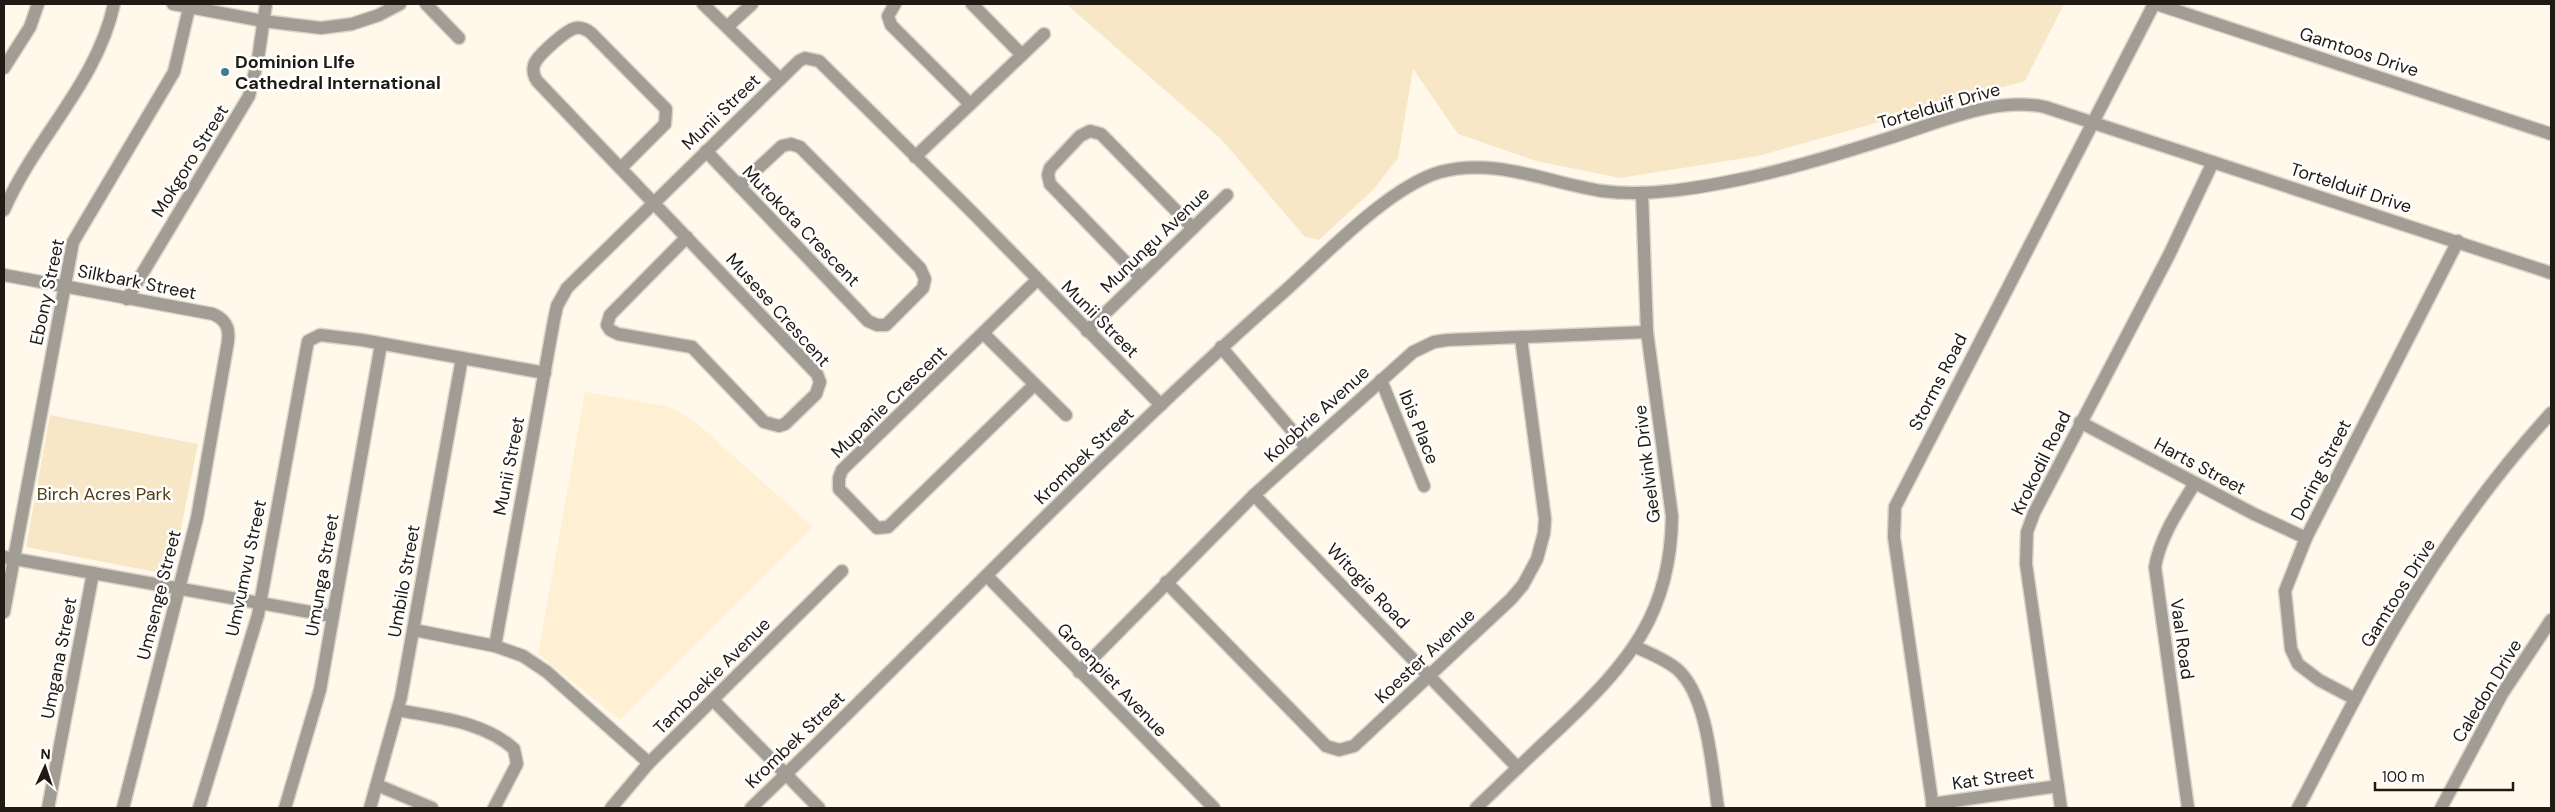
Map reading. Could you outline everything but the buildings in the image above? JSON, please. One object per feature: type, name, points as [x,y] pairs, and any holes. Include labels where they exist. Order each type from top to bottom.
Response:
[{"type":"street","points":[[4,68],[30,27],[38,4]]},
{"type":"street","points":[[4,210],[92,66],[105,38],[114,4]]},
{"type":"street","points":[[173,4],[189,5],[263,21],[321,28],[336,27],[366,20],[400,4]]},
{"type":"street","name":"Mokgoro Street","points":[[126,299],[250,96],[258,59],[266,4]]},
{"type":"street","points":[[426,4],[459,38]]},
{"type":"street","points":[[703,4],[780,80]]},
{"type":"street","points":[[728,28],[752,4]]},
{"type":"street","points":[[895,4],[888,16],[891,25],[970,104]]},
{"type":"street","points":[[972,4],[1018,50]]},
{"type":"street","name":"Storms Road","points":[[1933,806],[1894,537],[1895,507],[2155,4]]},
{"type":"street","name":"Gamtoos Drive","points":[[2155,4],[2551,134]]},
{"type":"street","name":"Ebony Street","points":[[4,612],[9,558],[70,251],[78,232],[174,72],[189,5]]},
{"type":"street","name":"Musese Crescent","points":[[621,168],[665,124],[666,109],[591,33],[581,28],[573,28],[564,33],[536,61],[534,77],[653,202],[687,237],[820,378],[820,386],[816,394],[785,424],[780,426],[764,422],[692,347],[618,334],[610,330],[607,325],[610,315],[687,237]]},
{"type":"street","points":[[915,157],[970,104],[1018,50],[1044,34]]},
{"type":"street","name":"Munii Street","points":[[495,646],[554,320],[561,297],[567,288],[653,202],[802,59],[813,58],[819,61],[971,211],[1161,405]]},
{"type":"street","name":"Tortelduif Drive","points":[[1468,168],[1511,171],[1604,191],[1642,193],[1753,176],[1963,115],[2008,105],[2040,106],[2551,273]]},
{"type":"street","points":[[1141,278],[1050,184],[1048,175],[1050,168],[1080,136],[1090,131],[1101,134],[1193,228]]},
{"type":"street","name":"Mutokota Crescent","points":[[706,151],[872,323],[882,325],[890,323],[921,292],[925,284],[924,276],[913,262],[800,147],[791,144],[782,146],[740,186]]},
{"type":"street","name":"Krokodil Road","points":[[2061,808],[2026,564],[2026,542],[2034,512],[2169,255],[2213,162]]},
{"type":"street","name":"Krombek Street","points":[[751,808],[1221,347],[1394,196],[1411,184],[1436,173],[1468,168]]},
{"type":"street","name":"Geelvink Drive","points":[[1476,808],[1601,688],[1636,647],[1662,592],[1672,536],[1671,502],[1648,332],[1642,193]]},
{"type":"street","name":"Munungu Avenue","points":[[1087,331],[1227,195]]},
{"type":"street","name":"Doring Street","points":[[2355,699],[2305,671],[2298,664],[2291,649],[2285,591],[2306,538],[2458,242]]},
{"type":"street","name":"Silkbark Street","points":[[4,275],[214,314],[224,320],[228,329]]},
{"type":"street","name":"Mupanie Crescent","points":[[1034,384],[888,527],[877,528],[843,495],[838,483],[842,470],[984,334],[1037,280]]},
{"type":"street","name":"Umsenge Street","points":[[122,808],[197,518],[227,348],[228,329]]},
{"type":"street","name":"Kolobrie Avenue","points":[[1079,672],[1254,495],[1413,352],[1434,342],[1648,332]]},
{"type":"street","points":[[984,334],[1066,415]]},
{"type":"street","name":"Umvumvu Street","points":[[199,808],[260,604],[308,341],[316,336],[381,344]]},
{"type":"street","name":"Koester Avenue","points":[[1166,582],[1330,748],[1344,750],[1354,746],[1431,676],[1523,584],[1541,547],[1544,505],[1521,338]]},
{"type":"street","points":[[381,344],[545,373]]},
{"type":"street","name":"Umunga Street","points":[[285,808],[317,701],[381,344]]},
{"type":"street","points":[[1221,347],[1306,447]]},
{"type":"street","name":"Umbilo Street","points":[[370,808],[398,710],[462,358]]},
{"type":"street","name":"Ibis Place","points":[[1382,380],[1424,486]]},
{"type":"street","name":"Gamtoos Drive","points":[[2298,808],[2355,699],[2419,588],[2502,469],[2551,413]]},
{"type":"street","name":"Harts Street","points":[[2080,422],[2195,483],[2306,538]]},
{"type":"street","name":"Vaal Road","points":[[2188,808],[2155,567],[2157,556],[2168,530],[2195,483]]},
{"type":"street","name":"Witogie Road","points":[[1254,495],[1518,768]]},
{"type":"street","points":[[9,558],[332,616]]},
{"type":"street","name":"Tamboekie Avenue","points":[[611,808],[649,763],[842,572]]},
{"type":"street","name":"Umgana Street","points":[[48,808],[93,573]]},
{"type":"street","name":"Groenpiet Avenue","points":[[987,576],[1214,808]]},
{"type":"street","name":"Caledon Drive","points":[[2441,808],[2502,694],[2551,620]]},
{"type":"street","points":[[414,630],[495,646],[522,656],[540,666],[649,763]]},
{"type":"street","points":[[1636,647],[1678,670],[1689,687],[1705,725],[1718,808]]},
{"type":"street","points":[[713,700],[819,808]]},
{"type":"street","points":[[398,710],[473,726],[501,739],[514,749],[517,764],[494,808]]},
{"type":"street","points":[[377,785],[432,808]]},
{"type":"street","name":"Kat Street","points":[[1933,806],[2058,786]]},
{"type":"shaded area","points":[[585,392],[667,406],[684,415],[699,425],[813,527],[620,720],[538,654]]},
{"type":"green space","points":[[1066,4],[2064,4],[2025,81],[1758,156],[1620,178],[1536,161],[1458,134],[1413,69],[1398,158],[1373,190],[1319,240],[1305,237],[1221,139]]},
{"type":"green space","name":"Birch Acres Park","points":[[50,415],[198,444],[173,568],[166,574],[26,547]]},
{"type":"place","name":"Dominion LIfe Cathedral International","points":[[225,72]]}]
